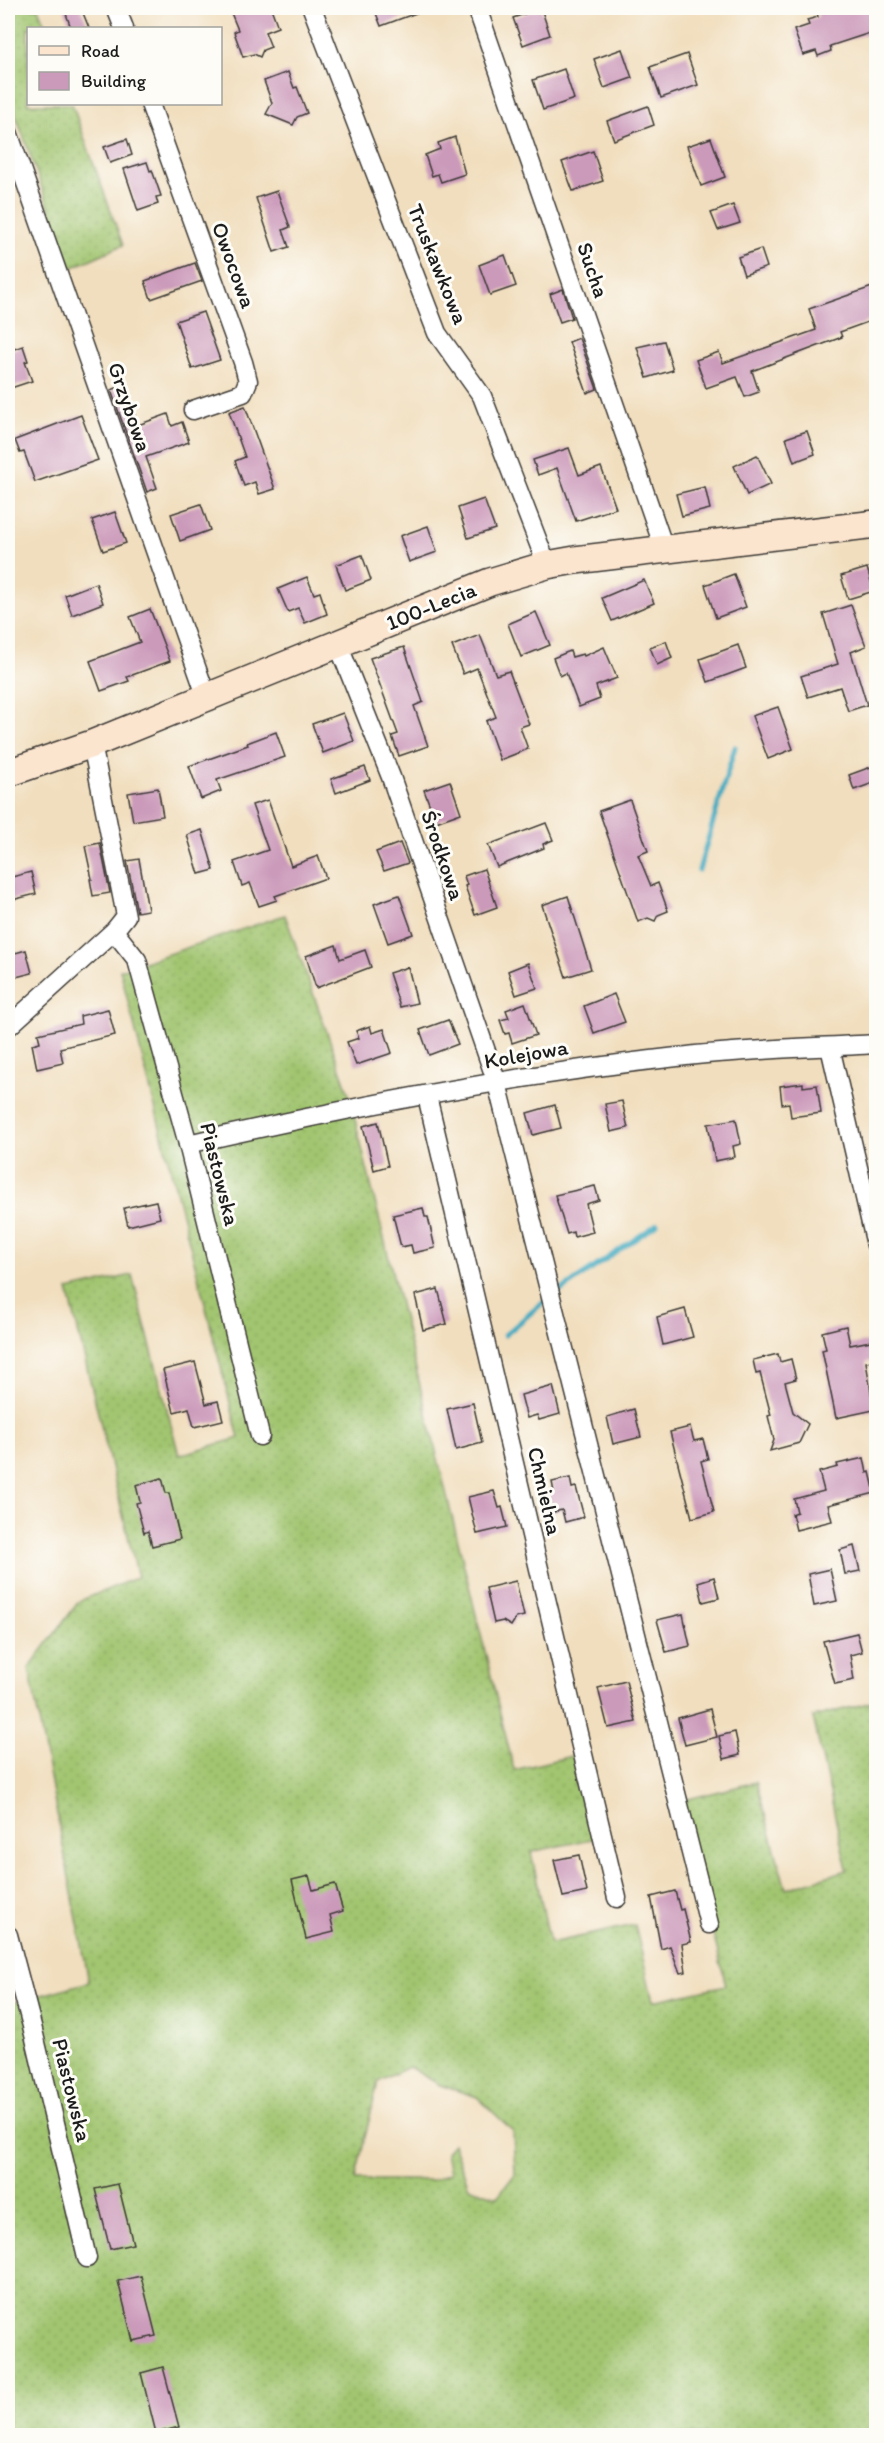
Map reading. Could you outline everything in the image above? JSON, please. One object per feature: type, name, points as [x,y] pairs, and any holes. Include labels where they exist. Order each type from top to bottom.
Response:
[{"type":"street","points":[[116,8],[123,27]]},
{"type":"street","name":"Truskawkowa","points":[[312,8],[437,333],[482,396],[547,565]]},
{"type":"street","name":"Sucha","points":[[477,8],[664,548]]},
{"type":"street","name":"Owocowa","points":[[150,105],[248,381],[243,393],[193,410]]},
{"type":"street","name":"Grzybowa","points":[[8,132],[207,698]]},
{"type":"street","name":"100-Lecia","points":[[8,773],[92,744],[490,582],[547,565],[664,548],[736,542],[876,524]]},
{"type":"street","name":"Środkowa","points":[[338,644],[390,777],[497,1083],[709,1924]]},
{"type":"street","points":[[8,1027],[114,932],[126,916],[92,744]]},
{"type":"street","name":"Piastowska","points":[[114,932],[137,960],[188,1144],[260,1436]]},
{"type":"street","name":"Kolejowa","points":[[188,1144],[343,1110],[574,1069],[680,1056],[876,1044]]},
{"type":"street","points":[[830,1047],[876,1245]]},
{"type":"street","name":"Chmielna","points":[[427,1096],[617,1898]]},
{"type":"street","name":"Piastowska","points":[[8,1935],[35,2037],[87,2258]]},
{"type":"green space","points":[[8,8],[38,8],[46,27],[27,27],[27,105],[72,105],[123,245],[71,268],[8,94]]},
{"type":"green space","points":[[285,915],[348,1091],[514,1770],[576,1755],[597,1838],[531,1852],[550,1943],[635,1925],[653,2001],[726,1985],[680,1801],[756,1782],[786,1889],[847,1870],[813,1717],[876,1701],[876,2435],[8,2435],[8,2004],[89,1982],[29,1668],[79,1601],[138,1577],[68,1290],[132,1275],[179,1455],[239,1438],[120,970]],"holes":[[[409,2067],[440,2085],[477,2097],[513,2131],[515,2174],[497,2197],[469,2187],[453,2144],[446,2152],[450,2173],[432,2180],[355,2180],[378,2082]]]},
{"type":"building","points":[[64,8],[81,8],[89,27],[71,27]]},
{"type":"building","points":[[229,8],[271,8],[278,27],[265,32],[271,47],[263,50],[260,57],[254,54],[243,57],[234,32],[238,30]]},
{"type":"building","points":[[374,8],[427,8],[427,9],[381,26]]},
{"type":"building","points":[[541,8],[550,35],[523,45],[513,18]]},
{"type":"building","points":[[829,8],[869,8],[876,31],[830,46],[831,51],[818,56],[816,51],[803,55],[794,30],[809,25],[807,20],[818,17],[817,12]]},
{"type":"building","points":[[622,49],[632,78],[604,88],[594,59]]},
{"type":"building","points":[[687,54],[698,85],[661,98],[650,67]]},
{"type":"building","points":[[564,69],[574,99],[543,110],[533,80]]},
{"type":"building","points":[[288,72],[294,88],[297,87],[307,113],[297,117],[293,125],[266,114],[272,103],[264,81]]},
{"type":"building","points":[[648,106],[654,125],[614,140],[607,121]]},
{"type":"building","points":[[455,137],[465,174],[441,182],[438,174],[432,176],[425,155],[440,149],[438,143]]},
{"type":"building","points":[[711,138],[725,177],[701,186],[687,146]]},
{"type":"building","points":[[127,139],[132,155],[110,163],[104,147]]},
{"type":"building","points":[[593,151],[603,181],[573,191],[562,162]]},
{"type":"building","points":[[147,162],[161,196],[156,197],[158,204],[138,211],[124,169]]},
{"type":"building","points":[[277,191],[290,227],[283,230],[289,247],[274,252],[256,198]]},
{"type":"building","points":[[733,205],[740,223],[718,230],[711,213]]},
{"type":"building","points":[[761,249],[767,267],[744,275],[738,257]]},
{"type":"building","points":[[505,255],[516,286],[490,295],[479,265]]},
{"type":"building","points":[[195,263],[202,281],[151,299],[145,281]]},
{"type":"building","points":[[872,287],[876,300],[876,319],[840,332],[842,337],[752,371],[759,392],[745,397],[737,377],[706,388],[696,360],[719,352],[723,363],[816,330],[809,309]]},
{"type":"building","points":[[563,289],[572,318],[560,322],[550,294]]},
{"type":"building","points":[[203,312],[220,360],[192,369],[176,321]]},
{"type":"building","points":[[579,338],[597,389],[587,393],[569,342]]},
{"type":"building","points":[[664,341],[673,370],[647,378],[637,347]]},
{"type":"building","points":[[23,346],[28,361],[25,362],[32,381],[8,389],[8,351]]},
{"type":"building","points":[[125,385],[138,425],[168,414],[172,426],[182,422],[189,442],[146,457],[157,488],[147,492],[111,390]]},
{"type":"building","points":[[245,406],[275,489],[259,494],[255,482],[244,486],[235,461],[245,457],[229,412]]},
{"type":"building","points":[[81,415],[98,460],[35,482],[24,452],[20,453],[15,440]]},
{"type":"building","points":[[807,431],[815,454],[794,462],[786,438]]},
{"type":"building","points":[[569,448],[579,475],[601,467],[616,508],[576,521],[557,468],[538,475],[533,460]]},
{"type":"building","points":[[757,455],[771,484],[747,495],[734,466]]},
{"type":"building","points":[[705,487],[710,509],[682,516],[676,494]]},
{"type":"building","points":[[484,499],[495,529],[468,538],[458,508]]},
{"type":"building","points":[[201,504],[210,530],[180,541],[171,514]]},
{"type":"building","points":[[115,512],[126,543],[103,551],[92,520]]},
{"type":"building","points":[[428,526],[437,552],[409,562],[400,536]]},
{"type":"building","points":[[362,555],[371,580],[345,590],[336,565]]},
{"type":"building","points":[[867,568],[874,591],[848,599],[841,576]]},
{"type":"building","points":[[734,574],[746,607],[716,618],[705,585]]},
{"type":"building","points":[[307,577],[314,594],[320,592],[327,614],[305,623],[298,608],[288,612],[278,589]]},
{"type":"building","points":[[644,580],[654,603],[612,621],[602,598]]},
{"type":"building","points":[[96,583],[103,603],[72,615],[65,595]]},
{"type":"building","points":[[851,605],[866,646],[851,652],[867,705],[848,711],[840,687],[808,697],[801,676],[838,664],[823,614]]},
{"type":"building","points":[[150,609],[170,661],[127,677],[129,681],[101,691],[90,661],[140,642],[130,617]]},
{"type":"building","points":[[536,612],[550,645],[521,657],[508,624]]},
{"type":"building","points":[[480,635],[496,675],[509,671],[529,724],[520,727],[528,749],[500,760],[486,721],[496,717],[477,668],[463,674],[452,646]]},
{"type":"building","points":[[666,641],[672,658],[657,665],[650,647]]},
{"type":"building","points":[[738,645],[746,668],[708,682],[700,659]]},
{"type":"building","points":[[404,647],[423,702],[414,706],[428,746],[399,756],[392,736],[398,734],[370,658]]},
{"type":"building","points":[[604,647],[617,678],[596,686],[600,699],[579,707],[566,673],[560,676],[553,658],[570,651],[572,657],[583,654],[584,656]]},
{"type":"building","points":[[778,707],[793,749],[768,759],[752,716]]},
{"type":"building","points":[[343,713],[354,741],[323,753],[312,724]]},
{"type":"building","points":[[276,732],[285,757],[217,780],[221,791],[201,799],[189,766],[248,745],[247,743]]},
{"type":"building","points":[[876,765],[876,782],[854,790],[849,775]]},
{"type":"building","points":[[365,767],[370,780],[336,793],[331,779]]},
{"type":"building","points":[[450,781],[461,813],[436,822],[424,790]]},
{"type":"building","points":[[158,788],[163,816],[133,821],[128,793]]},
{"type":"building","points":[[268,800],[291,866],[318,856],[326,878],[275,896],[277,900],[259,906],[250,883],[242,886],[234,862],[268,850],[252,805]]},
{"type":"building","points":[[630,800],[648,851],[638,855],[651,886],[658,883],[668,911],[658,915],[655,921],[648,918],[638,922],[599,811]]},
{"type":"building","points":[[546,823],[553,840],[543,844],[544,848],[497,867],[488,845]]},
{"type":"building","points":[[202,830],[214,870],[199,874],[187,835]]},
{"type":"building","points":[[100,843],[110,893],[93,896],[85,846]]},
{"type":"building","points":[[400,843],[408,863],[384,871],[376,852]]},
{"type":"building","points":[[139,859],[148,910],[137,912],[127,861]]},
{"type":"building","points":[[484,869],[497,907],[475,915],[464,876]]},
{"type":"building","points":[[31,872],[36,894],[8,901],[8,878]]},
{"type":"building","points":[[399,895],[413,934],[388,943],[374,904]]},
{"type":"building","points":[[568,896],[591,969],[566,977],[542,905]]},
{"type":"building","points":[[336,945],[340,959],[365,950],[371,967],[316,988],[306,956]]},
{"type":"building","points":[[26,950],[32,973],[8,979],[8,955]]},
{"type":"building","points":[[528,963],[537,988],[516,995],[508,971]]},
{"type":"building","points":[[408,967],[417,1003],[400,1007],[389,973]]},
{"type":"building","points":[[614,994],[625,1022],[594,1033],[584,1006]]},
{"type":"building","points":[[525,1003],[536,1035],[512,1043],[509,1033],[505,1034],[500,1020],[509,1018],[506,1010]]},
{"type":"building","points":[[108,1009],[115,1035],[60,1048],[63,1063],[37,1069],[32,1044],[40,1042],[38,1034],[81,1024],[80,1016]]},
{"type":"building","points":[[448,1020],[458,1044],[429,1055],[420,1030]]},
{"type":"building","points":[[370,1026],[372,1033],[384,1029],[392,1053],[356,1065],[347,1042],[359,1038],[356,1031]]},
{"type":"building","points":[[803,1083],[803,1087],[817,1085],[821,1113],[791,1117],[789,1103],[782,1104],[780,1086]]},
{"type":"building","points":[[622,1101],[628,1128],[611,1132],[605,1104]]},
{"type":"building","points":[[555,1105],[561,1128],[533,1135],[527,1113]]},
{"type":"building","points":[[736,1119],[741,1144],[733,1146],[735,1157],[715,1161],[708,1124]]},
{"type":"building","points":[[378,1122],[388,1166],[374,1170],[363,1126]]},
{"type":"building","points":[[595,1186],[599,1200],[586,1204],[593,1232],[574,1237],[573,1232],[567,1234],[555,1195]]},
{"type":"building","points":[[156,1201],[160,1218],[128,1226],[124,1208]]},
{"type":"building","points":[[423,1208],[425,1217],[428,1217],[435,1248],[413,1253],[411,1245],[401,1247],[393,1215]]},
{"type":"building","points":[[438,1289],[447,1324],[423,1330],[415,1295]]},
{"type":"building","points":[[685,1309],[693,1337],[663,1345],[657,1317]]},
{"type":"building","points":[[846,1326],[850,1345],[876,1340],[876,1360],[866,1362],[874,1410],[836,1418],[822,1350],[826,1349],[822,1332]]},
{"type":"building","points":[[778,1354],[780,1362],[791,1359],[796,1379],[785,1382],[793,1412],[808,1424],[799,1443],[770,1451],[774,1440],[768,1416],[771,1415],[760,1373],[756,1374],[753,1360]]},
{"type":"building","points":[[195,1362],[206,1404],[218,1401],[223,1420],[194,1427],[189,1408],[174,1412],[163,1370]]},
{"type":"building","points":[[553,1386],[560,1414],[539,1420],[537,1415],[527,1418],[521,1395]]},
{"type":"building","points":[[473,1403],[482,1443],[456,1450],[447,1409]]},
{"type":"building","points":[[634,1409],[641,1437],[613,1444],[607,1417]]},
{"type":"building","points":[[690,1427],[694,1441],[703,1439],[708,1459],[701,1461],[714,1512],[692,1518],[670,1432]]},
{"type":"building","points":[[864,1458],[875,1493],[828,1505],[832,1521],[796,1530],[792,1514],[797,1512],[794,1499],[824,1491],[819,1472],[838,1467],[837,1464]]},
{"type":"building","points":[[162,1478],[166,1493],[169,1493],[180,1539],[152,1546],[148,1531],[144,1533],[136,1503],[140,1502],[136,1485]]},
{"type":"building","points":[[570,1478],[572,1488],[576,1487],[584,1517],[565,1522],[562,1510],[550,1513],[545,1494],[554,1492],[552,1482]]},
{"type":"building","points":[[494,1491],[499,1508],[502,1507],[507,1527],[477,1534],[468,1497]]},
{"type":"building","points":[[854,1546],[860,1571],[845,1574],[840,1550]]},
{"type":"building","points":[[830,1569],[837,1601],[814,1606],[808,1574]]},
{"type":"building","points":[[714,1577],[719,1598],[703,1602],[698,1582]]},
{"type":"building","points":[[516,1581],[524,1616],[516,1618],[511,1626],[503,1621],[494,1623],[486,1588]]},
{"type":"building","points":[[683,1614],[690,1646],[666,1652],[657,1620]]},
{"type":"building","points":[[857,1633],[862,1652],[850,1655],[854,1680],[835,1684],[823,1641]]},
{"type":"building","points":[[626,1681],[636,1722],[608,1728],[598,1688]]},
{"type":"building","points":[[710,1709],[717,1737],[685,1745],[678,1718]]},
{"type":"building","points":[[735,1732],[740,1755],[724,1759],[719,1736]]},
{"type":"building","points":[[579,1855],[587,1892],[563,1897],[554,1860]]},
{"type":"building","points":[[309,1876],[313,1890],[335,1884],[343,1911],[330,1915],[334,1932],[306,1939],[292,1880]]},
{"type":"building","points":[[675,1891],[680,1910],[683,1909],[691,1942],[682,1944],[686,1972],[680,1973],[670,1946],[661,1949],[651,1897]]},
{"type":"building","points":[[118,2184],[133,2244],[110,2249],[95,2189]]},
{"type":"building","points":[[141,2276],[156,2336],[133,2341],[118,2281]]},
{"type":"building","points":[[163,2367],[179,2427],[156,2433],[141,2373]]},
{"type":"waterway","points":[[699,870],[735,747]]},
{"type":"waterway","points":[[505,1335],[540,1305],[657,1224]]}]
